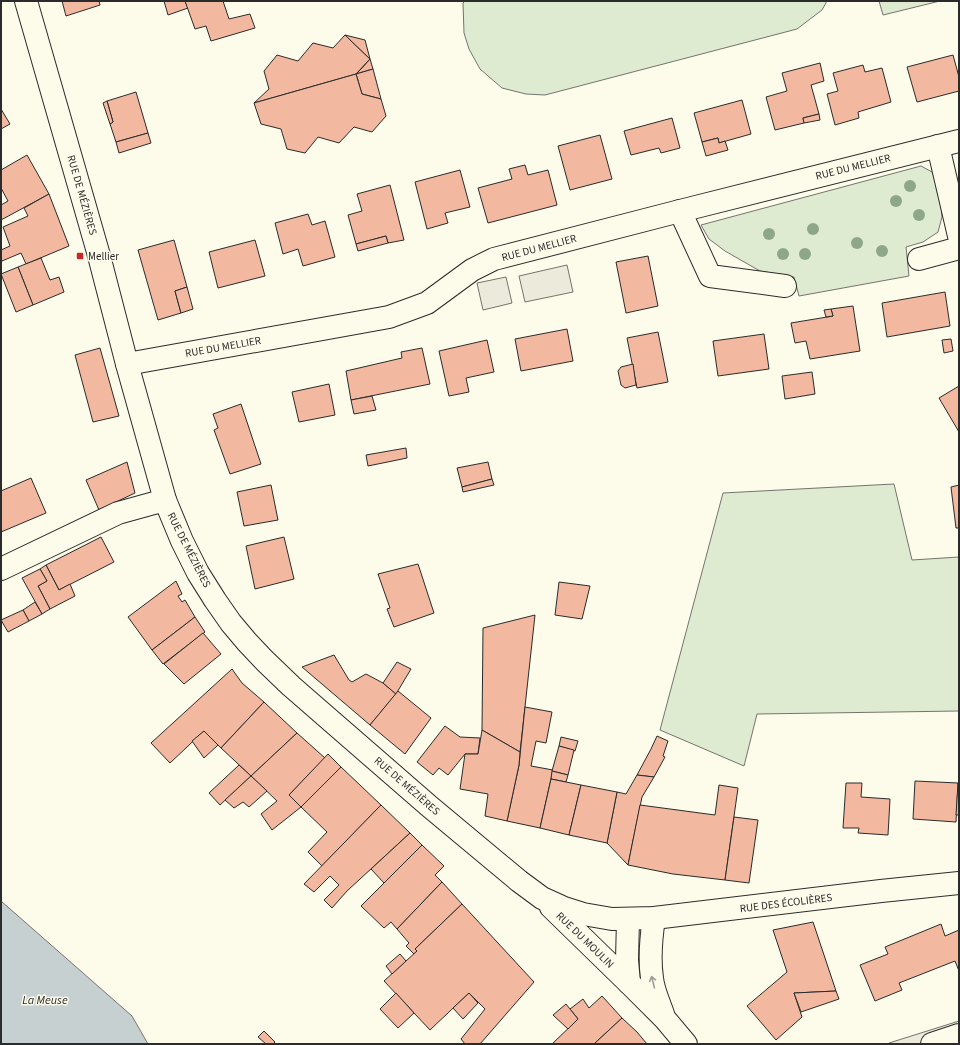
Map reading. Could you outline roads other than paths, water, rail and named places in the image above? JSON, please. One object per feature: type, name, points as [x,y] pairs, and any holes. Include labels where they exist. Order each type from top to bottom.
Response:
[{"type":"street","name":"RUE DE MÉZIÈRES","points":[[26,1],[98,252],[127,364],[165,500],[182,541],[198,573],[215,600],[231,623],[270,666],[309,702],[435,811],[519,881],[542,898],[564,908],[583,914],[620,919]]},
{"type":"street","name":"RUE DU MELLIER","points":[[127,364],[389,317],[428,303],[472,270],[494,259],[959,141]]},
{"type":"street","points":[[938,146],[959,236]]},
{"type":"street","points":[[680,211],[710,276],[785,286]]},
{"type":"street","points":[[919,259],[959,248]]},
{"type":"street","points":[[1,569],[118,513],[165,500]]},
{"type":"street","name":"RUE DES ÉCOLIÈRES","points":[[620,919],[654,918],[959,883]]},
{"type":"street","name":"RUE DU MOULIN","points":[[542,898],[629,982],[665,1019],[686,1044]]},
{"type":"street","name":"RUE DU MOULIN","points":[[654,918],[650,960],[652,979],[665,1019]]},
{"type":"street","name":"RUE DU MOULIN","points":[[620,919],[627,954],[629,982]]},
{"type":"street","points":[[932,1044],[959,1035]]},
{"type":"water","name":"La Meuse","points":[[1,901],[132,1016],[148,1044],[1,1044]]},
{"type":"place","name":"Mellier","points":[[80,256]]}]
